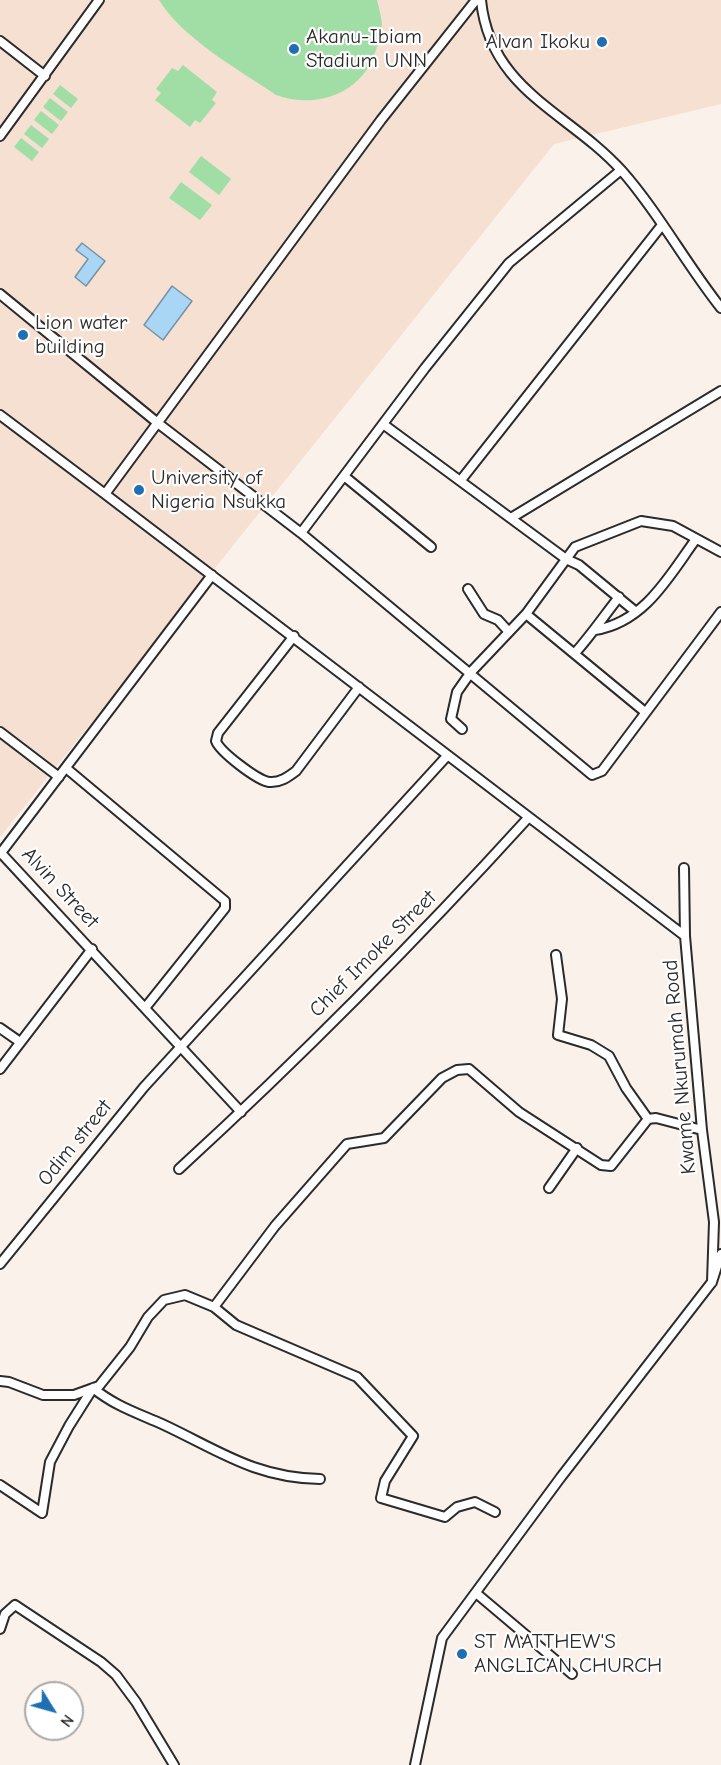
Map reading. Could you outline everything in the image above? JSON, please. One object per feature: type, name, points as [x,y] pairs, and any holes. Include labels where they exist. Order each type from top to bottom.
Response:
[{"type":"street","points":[[0,136],[99,0]]},
{"type":"street","points":[[105,494],[159,424],[381,120],[476,0]]},
{"type":"street","points":[[481,0],[489,39],[515,77],[621,170],[721,308]]},
{"type":"street","points":[[0,41],[45,75]]},
{"type":"street","points":[[301,533],[509,263],[621,170]]},
{"type":"street","points":[[461,480],[662,225]]},
{"type":"street","points":[[0,294],[159,424],[301,533],[471,672],[592,775],[602,771],[721,612]]},
{"type":"street","points":[[511,518],[721,391]]},
{"type":"street","name":"Kwame Nkurumah Road","points":[[0,415],[294,636],[447,756],[685,936],[702,1130],[718,1232],[712,1282]]},
{"type":"street","points":[[383,424],[566,559],[579,565],[636,612]]},
{"type":"street","points":[[344,477],[431,547]]},
{"type":"street","points":[[462,729],[451,719],[452,706],[457,692],[471,672],[526,614],[574,547],[641,521],[673,526],[721,552]]},
{"type":"street","points":[[596,630],[611,628],[654,598],[696,539]]},
{"type":"street","points":[[1,853],[212,575]]},
{"type":"street","points":[[468,589],[484,614],[498,620],[509,632]]},
{"type":"street","points":[[575,653],[596,630],[598,623],[619,597]]},
{"type":"street","points":[[526,614],[645,712]]},
{"type":"street","points":[[294,636],[218,733],[216,741],[223,751],[263,780],[278,782],[287,778],[296,771],[359,687]]},
{"type":"street","points":[[0,732],[58,777]]},
{"type":"street","name":"Odim street","points":[[0,1264],[101,1137],[180,1047],[447,756]]},
{"type":"street","points":[[66,768],[225,901],[225,908],[145,1008]]},
{"type":"street","name":"Chief Imoke Street","points":[[179,1169],[241,1112],[463,890],[528,818]]},
{"type":"street","name":"Alvin Street","points":[[1,853],[241,1112]]},
{"type":"street","points":[[684,868],[685,936]]},
{"type":"street","points":[[0,1069],[92,949]]},
{"type":"street","points":[[556,955],[562,999],[558,1035],[591,1045],[609,1056],[626,1088],[648,1119]]},
{"type":"street","points":[[0,1028],[20,1042]]},
{"type":"street","points":[[214,1307],[275,1226],[347,1144],[384,1138],[442,1078],[457,1070],[469,1069],[519,1112],[601,1165],[611,1166],[648,1119],[656,1118],[702,1130]]},
{"type":"street","points":[[549,1188],[577,1148]]},
{"type":"street","points":[[416,1765],[442,1638],[712,1282],[721,1254]]},
{"type":"street","points":[[0,1381],[9,1382],[43,1395],[74,1395],[93,1388],[105,1379],[130,1347],[148,1317],[164,1300],[185,1295],[214,1307],[236,1325],[357,1377],[413,1436],[385,1481],[381,1498],[446,1516],[457,1508],[475,1502],[495,1512]]},
{"type":"street","points":[[93,1388],[110,1402],[129,1412],[162,1425],[252,1468],[299,1479],[320,1479]]},
{"type":"street","points":[[0,1485],[42,1513],[50,1462],[93,1388]]},
{"type":"street","points":[[476,1593],[572,1674]]},
{"type":"street","points":[[0,1629],[5,1614],[15,1605],[101,1662],[127,1688],[174,1765]]},
{"type":"shaded area","name":"University of Nigeria Nsukka","points":[[0,0],[721,0],[721,104],[554,144],[0,837]]},
{"type":"green space","name":"Akanu-Ibiam Stadium UNN","points":[[159,0],[377,0],[382,30],[370,65],[349,87],[322,99],[292,99],[276,95],[212,52],[182,28]]},
{"type":"green space","points":[[183,65],[217,92],[212,100],[216,103],[200,123],[195,120],[190,127],[155,100],[161,93],[156,89],[172,68],[178,71]]},
{"type":"green space","points":[[60,85],[78,99],[71,108],[53,94]]},
{"type":"green space","points":[[50,98],[68,112],[61,121],[43,107]]},
{"type":"green space","points":[[41,111],[59,125],[52,134],[34,120]]},
{"type":"green space","points":[[31,125],[49,139],[42,148],[24,134]]},
{"type":"green space","points":[[21,138],[39,152],[32,161],[14,147]]},
{"type":"green space","points":[[201,156],[231,179],[219,195],[189,172]]},
{"type":"green space","points":[[181,182],[212,205],[200,220],[169,198]]},
{"type":"water","points":[[82,243],[105,261],[86,286],[75,277],[88,259],[76,250]]},
{"type":"water","points":[[172,286],[192,301],[163,340],[144,325]]},
{"type":"place","name":"Alvan Ikoku","points":[[602,42]]},
{"type":"place","name":"Akanu-Ibiam Stadium UNN","points":[[294,49]]},
{"type":"place","name":"Lion water building","points":[[23,335]]},
{"type":"place","name":"University of Nigeria Nsukka","points":[[139,490]]},
{"type":"place","name":"ST MATTHEW'S ANGLICAN CHURCH","points":[[462,1654]]}]
